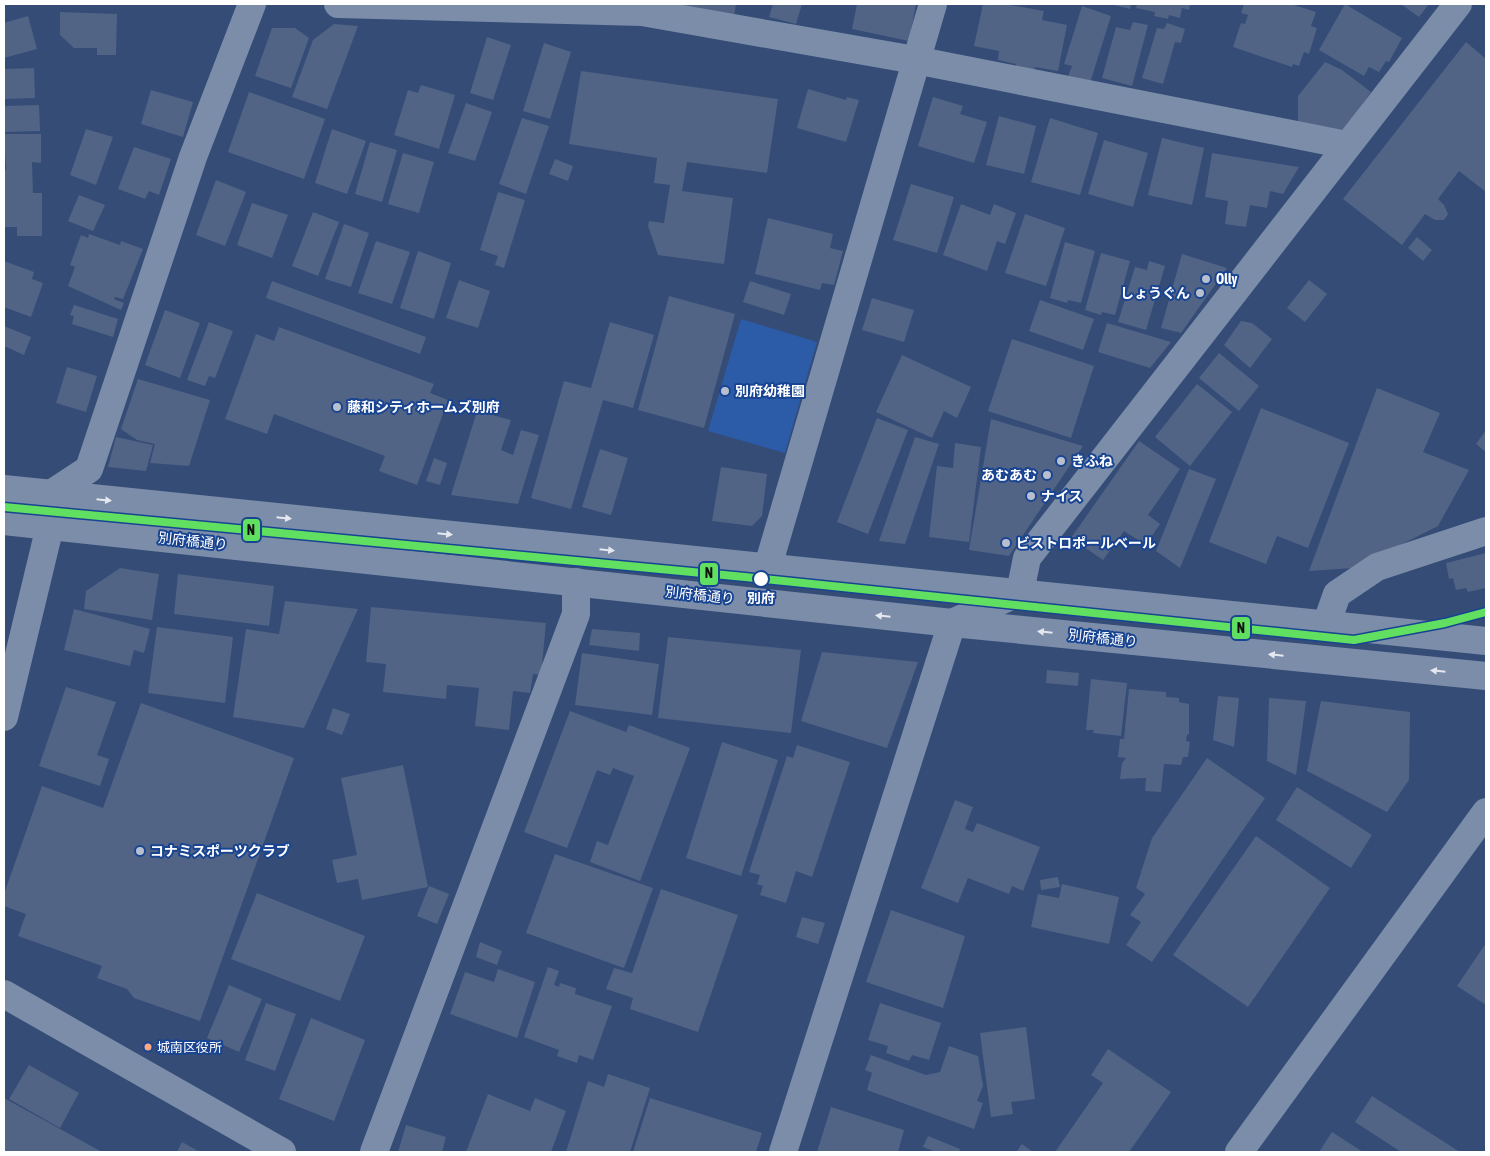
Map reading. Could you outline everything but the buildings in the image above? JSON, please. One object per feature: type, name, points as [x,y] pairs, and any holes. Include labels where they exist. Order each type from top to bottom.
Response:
[{"type":"main road","points":[[51,494],[89,469],[193,157],[252,4]]},
{"type":"main road","points":[[338,4],[642,12],[915,60],[1347,145]]},
{"type":"main road","points":[[768,566],[933,4]]},
{"type":"main road","points":[[1020,592],[1027,558],[1458,4]]},
{"type":"main road","points":[[4,489],[1486,641]]},
{"type":"main road","points":[[4,716],[50,526],[51,494]]},
{"type":"main road","name":"別府橋通り","points":[[4,521],[952,623],[1486,676]]},
{"type":"main road","points":[[1326,625],[1337,594],[1377,567],[1486,531]]},
{"type":"main road","points":[[374,1152],[576,614],[576,582]]},
{"type":"main road","points":[[783,1152],[952,623],[1020,592]]},
{"type":"main road","points":[[1239,1152],[1486,812]]},
{"type":"main road","points":[[4,994],[282,1152]]},
{"type":"shaded area","points":[[741,319],[817,342],[785,453],[708,431]]},
{"type":"transit line","name":"N","points":[[4,507],[745,577],[1354,640],[1445,623],[1486,612]]},
{"type":"place","name":"Olly","points":[[1206,279]]},
{"type":"place","name":"しょうぐん","points":[[1200,293]]},
{"type":"place","name":"別府幼稚園","points":[[725,391]]},
{"type":"place","name":"藤和シティホームズ別府","points":[[337,407]]},
{"type":"place","name":"きふね","points":[[1061,461]]},
{"type":"place","name":"あむあむ","points":[[1047,475]]},
{"type":"place","name":"ナイス","points":[[1031,496]]},
{"type":"place","name":"ビストロポールべール","points":[[1006,543]]},
{"type":"place","name":"別府","points":[[761,579]]},
{"type":"place","name":"コナミスポーツクラブ","points":[[140,851]]},
{"type":"place","name":"城南区役所","points":[[148,1047]]}]
